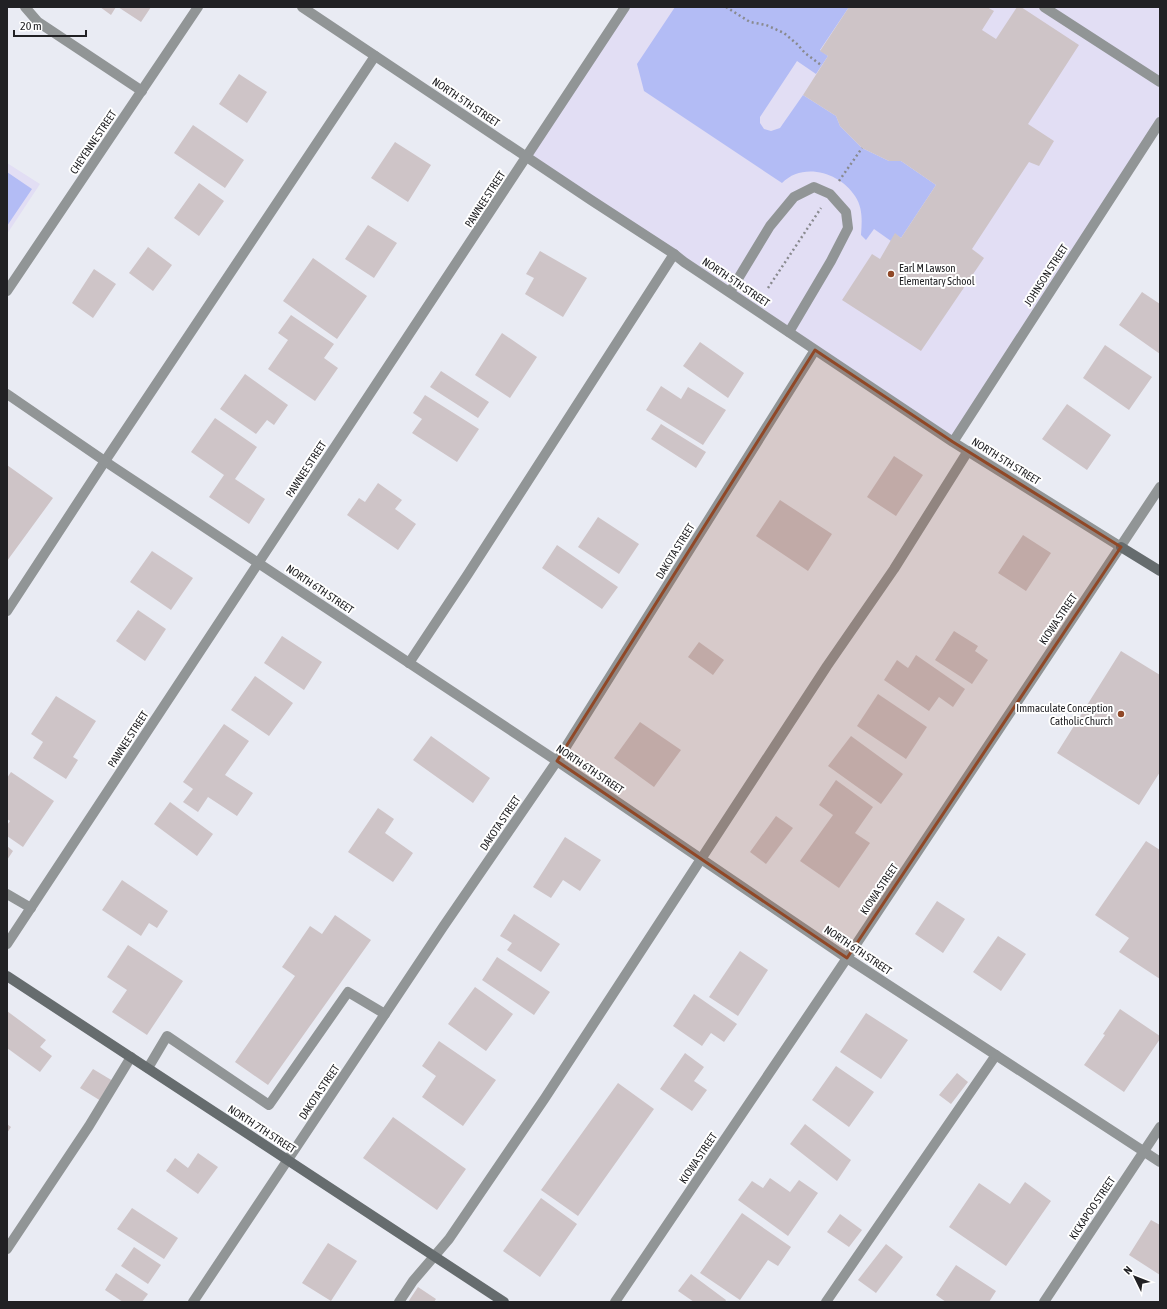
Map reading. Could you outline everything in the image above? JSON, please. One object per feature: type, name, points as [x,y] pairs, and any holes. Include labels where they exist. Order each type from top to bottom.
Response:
[{"type":"street","points":[[25,7],[38,22],[142,91]]},
{"type":"street","name":"CHEYENNE STREET","points":[[7,291],[198,7]]},
{"type":"street","name":"NORTH 5TH STREET","points":[[302,7],[674,254],[953,442],[1160,571]]},
{"type":"street","name":"PAWNEE STREET","points":[[7,944],[625,7]]},
{"type":"street","points":[[1044,7],[1160,82]]},
{"type":"street","points":[[7,611],[105,461],[375,56]]},
{"type":"street","name":"JOHNSON STREET","points":[[953,442],[1160,122]]},
{"type":"street","points":[[730,292],[770,226],[794,197],[814,187],[830,194],[846,212],[848,228],[831,261],[789,332]]},
{"type":"street","points":[[408,663],[472,567],[674,254]]},
{"type":"street","name":"DAKOTA STREET","points":[[193,1302],[443,927],[557,761],[815,350]]},
{"type":"street","name":"NORTH 6TH STREET","points":[[7,394],[105,461],[557,761],[847,958],[1160,1162]]},
{"type":"street","points":[[399,1302],[413,1281],[449,1239],[545,1098],[700,858],[827,666],[894,569],[968,451]]},
{"type":"street","name":"KIOWA STREET","points":[[614,1302],[847,958],[1160,487]]},
{"type":"street","points":[[7,894],[31,908]]},
{"type":"street","name":"NORTH 7TH STREET","points":[[7,976],[504,1302]]},
{"type":"street","points":[[148,1068],[167,1036],[269,1106],[348,992],[385,1014]]},
{"type":"street","points":[[826,1302],[996,1055]]},
{"type":"street","points":[[7,1249],[89,1126],[131,1057]]},
{"type":"street","name":"KICKAPOO STREET","points":[[1044,1302],[1160,1127]]},
{"type":"path","points":[[726,7],[750,22],[766,25],[784,33],[805,53],[821,65]]},
{"type":"path","points":[[768,288],[862,148]]},
{"type":"highlighted area","points":[[815,350],[953,442],[1121,547],[847,958],[557,761]]},
{"type":"shaded area","name":"Earl M Lawson Elementary School","points":[[625,7],[1160,7],[1160,122],[953,442],[526,157]]},
{"type":"shaded area","points":[[675,7],[849,7],[820,50],[828,56],[816,74],[797,61],[760,117],[760,123],[764,129],[771,131],[780,128],[803,95],[836,116],[840,126],[862,148],[889,161],[901,161],[936,185],[901,238],[895,234],[891,241],[874,229],[866,240],[861,235],[862,225],[858,201],[849,188],[841,181],[831,176],[811,171],[791,176],[782,183],[644,91],[637,64]]},
{"type":"shaded area","points":[[7,163],[40,184],[7,234]]},
{"type":"shaded area","points":[[7,172],[32,189],[7,226]]},
{"type":"building","points":[[100,7],[116,7],[111,15]]},
{"type":"building","points":[[118,7],[151,7],[141,22]]},
{"type":"building","points":[[849,7],[987,7],[994,11],[982,30],[996,39],[1017,7],[1021,7],[1079,45],[1028,124],[1054,141],[1039,166],[1029,162],[972,249],[984,258],[921,351],[842,300],[872,254],[880,259],[895,233],[901,238],[936,185],[901,161],[889,161],[862,148],[840,126],[836,116],[803,95],[828,56],[820,51]]},
{"type":"building","points":[[239,74],[267,92],[247,123],[219,104]]},
{"type":"building","points":[[193,125],[244,160],[225,188],[174,153]]},
{"type":"building","points":[[395,142],[431,165],[408,202],[371,178]]},
{"type":"building","points":[[199,183],[224,201],[199,236],[174,218]]},
{"type":"building","points":[[368,225],[397,243],[374,278],[345,259]]},
{"type":"building","points":[[148,247],[172,265],[153,291],[129,273]]},
{"type":"building","points":[[540,251],[587,278],[563,317],[525,294],[534,278],[526,274]]},
{"type":"building","points":[[313,258],[367,296],[337,339],[283,301]]},
{"type":"building","points":[[94,269],[116,284],[93,318],[72,303]]},
{"type":"building","points":[[1142,292],[1160,304],[1160,354],[1119,325]]},
{"type":"building","points":[[291,315],[334,344],[324,358],[338,368],[315,401],[268,369],[288,340],[278,333]]},
{"type":"building","points":[[502,333],[537,357],[510,398],[475,375]]},
{"type":"building","points":[[700,342],[744,373],[728,398],[683,366]]},
{"type":"building","points":[[1105,345],[1152,377],[1129,410],[1083,378]]},
{"type":"building","points":[[441,371],[489,402],[478,418],[430,387]]},
{"type":"building","points":[[245,374],[288,405],[274,425],[267,420],[256,434],[220,409]]},
{"type":"building","points":[[661,386],[681,399],[688,387],[726,410],[703,445],[646,410]]},
{"type":"building","points":[[425,395],[479,429],[457,462],[412,433],[422,419],[413,413]]},
{"type":"building","points":[[1067,404],[1111,435],[1087,470],[1042,439]]},
{"type":"building","points":[[215,418],[257,447],[235,479],[265,499],[249,524],[209,497],[224,475],[191,452]]},
{"type":"building","points":[[661,424],[706,452],[696,468],[651,439]]},
{"type":"building","points":[[894,456],[923,475],[896,516],[867,497]]},
{"type":"building","points":[[7,465],[53,498],[7,561]]},
{"type":"building","points":[[378,483],[402,500],[395,509],[416,524],[398,550],[347,515],[359,498],[365,502]]},
{"type":"building","points":[[780,500],[832,534],[808,571],[756,536]]},
{"type":"building","points":[[598,517],[639,544],[619,574],[578,547]]},
{"type":"building","points":[[1023,535],[1051,553],[1026,591],[998,573]]},
{"type":"building","points":[[557,545],[618,587],[602,609],[542,568]]},
{"type":"building","points":[[152,551],[193,578],[171,610],[130,582]]},
{"type":"building","points":[[138,610],[166,629],[145,661],[116,641]]},
{"type":"building","points":[[954,631],[978,646],[975,651],[988,660],[972,684],[935,660]]},
{"type":"building","points":[[282,636],[322,662],[304,690],[264,663]]},
{"type":"building","points":[[699,642],[724,660],[713,675],[688,657]]},
{"type":"building","name":"Immaculate Conception Catholic Church","points":[[1121,651],[1160,675],[1160,772],[1139,805],[1057,753]]},
{"type":"building","points":[[916,655],[965,689],[953,707],[939,697],[929,711],[884,680],[897,660],[908,668]]},
{"type":"building","points":[[255,676],[293,703],[269,736],[231,710]]},
{"type":"building","points":[[878,694],[927,727],[906,759],[857,726]]},
{"type":"building","points":[[56,696],[96,721],[73,757],[78,760],[66,779],[33,758],[43,742],[31,734]]},
{"type":"building","points":[[640,722],[681,750],[654,787],[614,758]]},
{"type":"building","points":[[224,724],[249,741],[225,775],[253,793],[237,816],[208,797],[198,812],[183,802],[193,789],[183,782]]},
{"type":"building","points":[[431,736],[490,778],[473,803],[413,760]]},
{"type":"building","points":[[851,736],[903,774],[881,804],[828,766]]},
{"type":"building","points":[[11,772],[54,801],[23,847],[7,836],[7,825],[10,821],[7,819],[7,778]]},
{"type":"building","points":[[836,780],[873,807],[855,833],[870,843],[839,888],[800,861],[833,815],[819,805]]},
{"type":"building","points":[[170,802],[213,834],[197,856],[154,824]]},
{"type":"building","points":[[378,808],[394,819],[385,833],[413,853],[393,882],[348,852]]},
{"type":"building","points":[[776,816],[793,828],[766,864],[750,852]]},
{"type":"building","points":[[565,837],[601,860],[580,891],[563,880],[551,898],[533,887]]},
{"type":"building","points":[[1146,841],[1160,850],[1160,979],[1119,952],[1129,938],[1095,915]]},
{"type":"building","points":[[7,846],[13,851],[7,860]]},
{"type":"building","points":[[122,880],[168,911],[157,928],[149,923],[141,936],[102,910]]},
{"type":"building","points":[[937,901],[965,919],[943,953],[915,934]]},
{"type":"building","points":[[514,914],[560,944],[541,972],[507,950],[512,943],[500,936]]},
{"type":"building","points":[[335,915],[371,940],[268,1085],[235,1062],[295,976],[282,967],[310,926],[322,934]]},
{"type":"building","points":[[998,936],[1026,954],[1001,991],[973,972]]},
{"type":"building","points":[[128,945],[183,981],[147,1035],[112,1012],[127,990],[107,977]]},
{"type":"building","points":[[740,951],[768,970],[738,1016],[709,997]]},
{"type":"building","points":[[497,957],[550,992],[534,1015],[482,980]]},
{"type":"building","points":[[475,987],[513,1014],[486,1051],[448,1024]]},
{"type":"building","points":[[694,994],[737,1024],[724,1042],[711,1033],[702,1046],[673,1026]]},
{"type":"building","points":[[1120,1009],[1160,1036],[1160,1039],[1124,1092],[1084,1065],[1105,1035],[1103,1034]]},
{"type":"building","points":[[7,1011],[46,1040],[40,1047],[52,1056],[40,1072],[7,1048]]},
{"type":"building","points":[[866,1013],[908,1040],[881,1079],[840,1052]]},
{"type":"building","points":[[439,1041],[496,1080],[463,1126],[422,1097],[436,1076],[422,1066]]},
{"type":"building","points":[[685,1053],[704,1067],[694,1081],[707,1090],[692,1111],[660,1089]]},
{"type":"building","points":[[836,1066],[874,1092],[849,1127],[812,1100]]},
{"type":"building","points":[[93,1069],[113,1081],[101,1101],[80,1088]]},
{"type":"building","points":[[957,1073],[968,1082],[951,1104],[939,1095]]},
{"type":"building","points":[[618,1083],[654,1109],[578,1216],[541,1190]]},
{"type":"building","points":[[393,1117],[466,1169],[437,1210],[363,1158]]},
{"type":"building","points":[[7,1124],[11,1127],[7,1133]]},
{"type":"building","points":[[805,1124],[851,1160],[837,1181],[790,1144]]},
{"type":"building","points":[[198,1153],[218,1167],[198,1194],[166,1171],[175,1158],[188,1168]]},
{"type":"building","points":[[770,1178],[790,1192],[799,1180],[818,1193],[788,1236],[738,1200],[752,1181],[763,1188]]},
{"type":"building","points":[[1025,1182],[1051,1201],[1006,1266],[949,1227],[979,1183],[1010,1204]]},
{"type":"building","points":[[541,1198],[577,1224],[540,1277],[503,1251]]},
{"type":"building","points":[[132,1208],[178,1238],[164,1259],[117,1229]]},
{"type":"building","points":[[742,1213],[791,1247],[778,1266],[768,1260],[740,1300],[700,1273]]},
{"type":"building","points":[[840,1214],[862,1230],[849,1247],[827,1232]]},
{"type":"building","points":[[1151,1220],[1160,1225],[1160,1275],[1129,1255]]},
{"type":"building","points":[[328,1243],[357,1261],[331,1301],[302,1283]]},
{"type":"building","points":[[886,1244],[903,1257],[876,1293],[858,1280]]},
{"type":"building","points":[[134,1247],[161,1265],[148,1284],[121,1266]]},
{"type":"building","points":[[956,1265],[996,1291],[989,1302],[946,1302],[936,1295]]},
{"type":"building","points":[[116,1273],[148,1294],[142,1302],[123,1302],[105,1290]]},
{"type":"building","points":[[691,1274],[726,1300],[725,1302],[694,1302],[678,1291]]},
{"type":"building","points":[[418,1287],[436,1299],[434,1302],[408,1302]]},
{"type":"place","name":"Earl M Lawson Elementary School","points":[[891,274]]},
{"type":"place","name":"Immaculate Conception Catholic Church","points":[[1121,714]]}]
